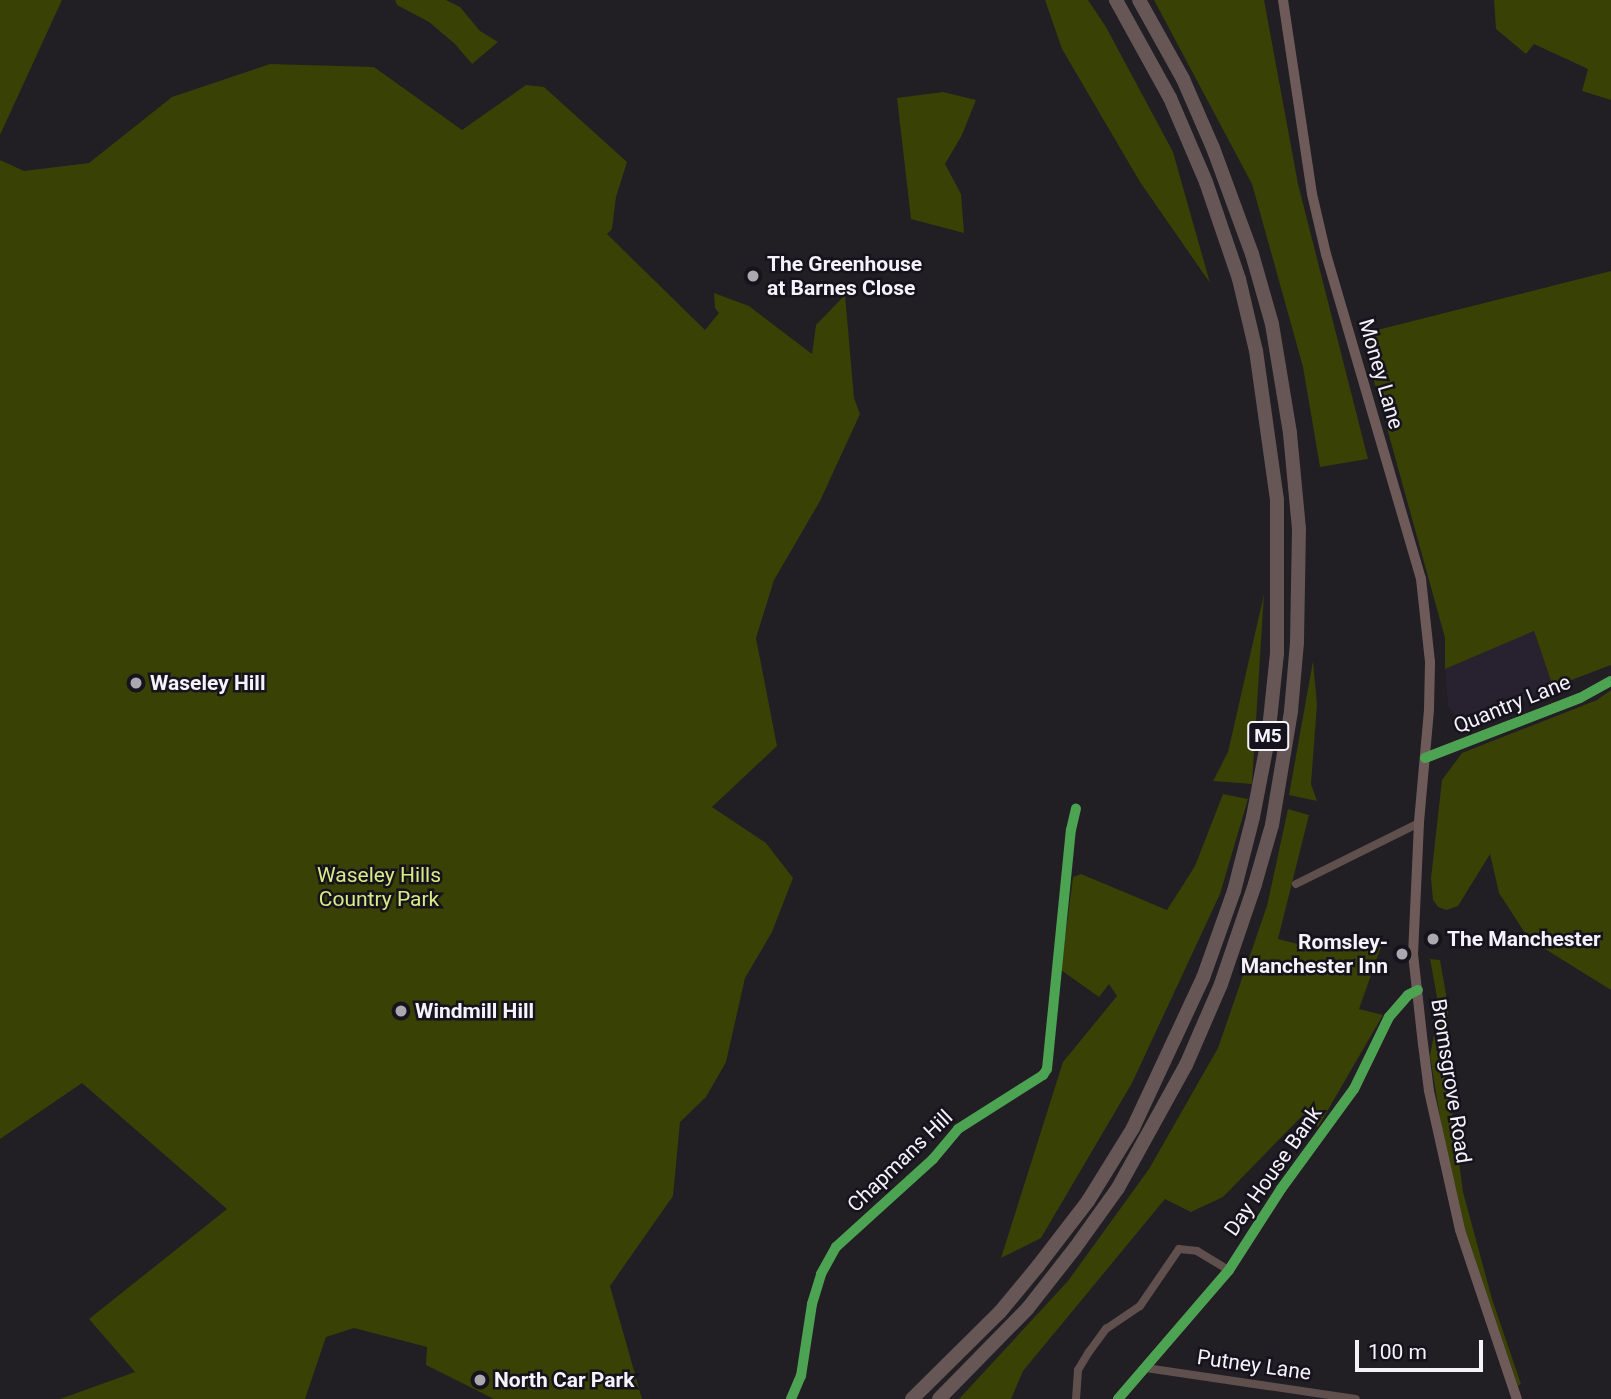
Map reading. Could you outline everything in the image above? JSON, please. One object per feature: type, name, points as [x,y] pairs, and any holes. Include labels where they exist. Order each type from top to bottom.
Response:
[{"type":"highway","name":"M5","points":[[912,1399],[1000,1312],[1038,1266],[1088,1201],[1133,1128],[1203,978],[1234,891],[1253,817],[1268,738],[1277,653],[1278,524],[1269,427],[1256,351],[1239,279],[1206,182],[1170,98],[1116,0]]},
{"type":"highway","name":"M5","points":[[939,1399],[971,1369],[1036,1298],[1118,1188],[1149,1136],[1186,1065],[1222,984],[1262,861],[1284,760],[1297,642],[1299,529],[1290,433],[1272,324],[1252,254],[1213,148],[1183,79],[1139,0]]},
{"type":"main road","name":"Money Lane","points":[[1283,0],[1315,206],[1421,579],[1430,662],[1425,758]]},
{"type":"main road","name":"Bromsgrove Road","points":[[1425,758],[1412,954],[1429,1091],[1447,1180],[1484,1307],[1517,1399]]},
{"type":"street","name":"Quantry Lane","points":[[1425,758],[1559,706],[1611,681]]},
{"type":"street","name":"Chapmans Hill","points":[[791,1399],[801,1376],[812,1304],[821,1274],[836,1247],[933,1159],[958,1129],[1043,1075],[1047,1069],[1070,830],[1076,809]]},
{"type":"street","points":[[1296,884],[1419,823]]},
{"type":"street","name":"Day House Bank","points":[[1118,1399],[1229,1269],[1281,1189],[1354,1089],[1389,1017],[1408,995],[1418,990]]},
{"type":"street","points":[[1076,1399],[1078,1370],[1089,1352],[1106,1328],[1140,1306],[1179,1249],[1197,1251],[1229,1269]]},
{"type":"street","name":"Putney Lane","points":[[1146,1368],[1356,1399]]},
{"type":"shaded area","points":[[1534,631],[1553,687],[1464,729],[1448,706],[1445,669]]},
{"type":"green space","points":[[0,0],[62,0],[0,135]]},
{"type":"green space","points":[[395,0],[446,0],[460,7],[480,31],[498,42],[472,64],[455,44],[429,22],[397,5]]},
{"type":"green space","points":[[1045,0],[1088,0],[1106,27],[1173,152],[1210,283],[1140,182],[1062,49]]},
{"type":"green space","points":[[1154,0],[1264,0],[1298,184],[1368,459],[1320,467],[1303,367],[1252,184]]},
{"type":"green space","points":[[1494,0],[1611,0],[1611,100],[1582,91],[1588,69],[1534,44],[1526,54],[1496,29]]},
{"type":"green space","name":"Waseley Hills Country Park","points":[[270,64],[374,67],[462,130],[526,85],[544,87],[627,162],[616,197],[612,229],[607,234],[705,330],[719,313],[715,308],[714,293],[749,306],[812,354],[816,325],[845,295],[854,398],[860,414],[820,501],[774,580],[756,638],[777,746],[712,807],[766,843],[793,878],[772,932],[745,978],[726,1062],[706,1097],[680,1122],[673,1196],[610,1286],[642,1399],[494,1399],[426,1365],[427,1347],[354,1328],[326,1337],[305,1399],[60,1399],[135,1372],[89,1319],[227,1209],[82,1083],[0,1139],[0,160],[24,171],[89,163],[172,97]]},
{"type":"green space","points":[[943,92],[976,100],[962,135],[945,164],[961,194],[964,233],[911,219],[897,98]]},
{"type":"green space","points":[[1611,271],[1611,665],[1553,687],[1534,631],[1445,669],[1445,638],[1361,334]]},
{"type":"green space","points":[[1264,594],[1252,784],[1213,781],[1228,752]]},
{"type":"green space","points":[[1313,661],[1317,704],[1311,784],[1317,801],[1289,795]]},
{"type":"green space","points":[[1611,690],[1611,990],[1529,939],[1499,893],[1490,854],[1458,906],[1446,910],[1438,907],[1433,900],[1431,878],[1442,780],[1462,753],[1597,700]]},
{"type":"green space","points":[[1223,794],[1248,799],[1220,894],[1132,1083],[1041,1238],[1001,1258],[1063,1062],[1117,996],[1109,984],[1099,997],[1061,970],[1073,877],[1081,874],[1167,910],[1195,866]]},
{"type":"green space","points":[[1288,809],[1309,815],[1278,939],[1329,952],[1335,941],[1369,950],[1374,945],[1381,947],[1359,1009],[1383,1015],[1318,1127],[1303,1115],[1223,1197],[1191,1212],[1165,1199],[1023,1371],[1011,1399],[959,1399],[1068,1281],[1149,1169],[1218,1048],[1267,906]]},
{"type":"green space","points":[[1430,959],[1440,960],[1448,1006],[1447,1071],[1463,1192],[1492,1299],[1521,1384],[1518,1386],[1464,1229],[1442,1129],[1430,1056],[1439,1008]]},
{"type":"cycle path","points":[[1425,758],[1580,698],[1611,681]]},
{"type":"cycle path","points":[[791,1399],[801,1376],[812,1304],[821,1274],[836,1247],[933,1159],[958,1129],[1043,1075],[1047,1069],[1071,830],[1076,809]]},
{"type":"cycle path","points":[[1118,1399],[1229,1270],[1281,1189],[1354,1089],[1389,1017],[1408,995],[1418,990]]},
{"type":"place","name":"The Greenhouse at Barnes Close","points":[[753,276]]},
{"type":"place","name":"Waseley Hill","points":[[136,683]]},
{"type":"place","name":"The Manchester","points":[[1433,939]]},
{"type":"place","name":"Romsley- Manchester Inn","points":[[1402,954]]},
{"type":"place","name":"Windmill Hill","points":[[401,1011]]},
{"type":"place","name":"North Car Park","points":[[480,1380]]}]
